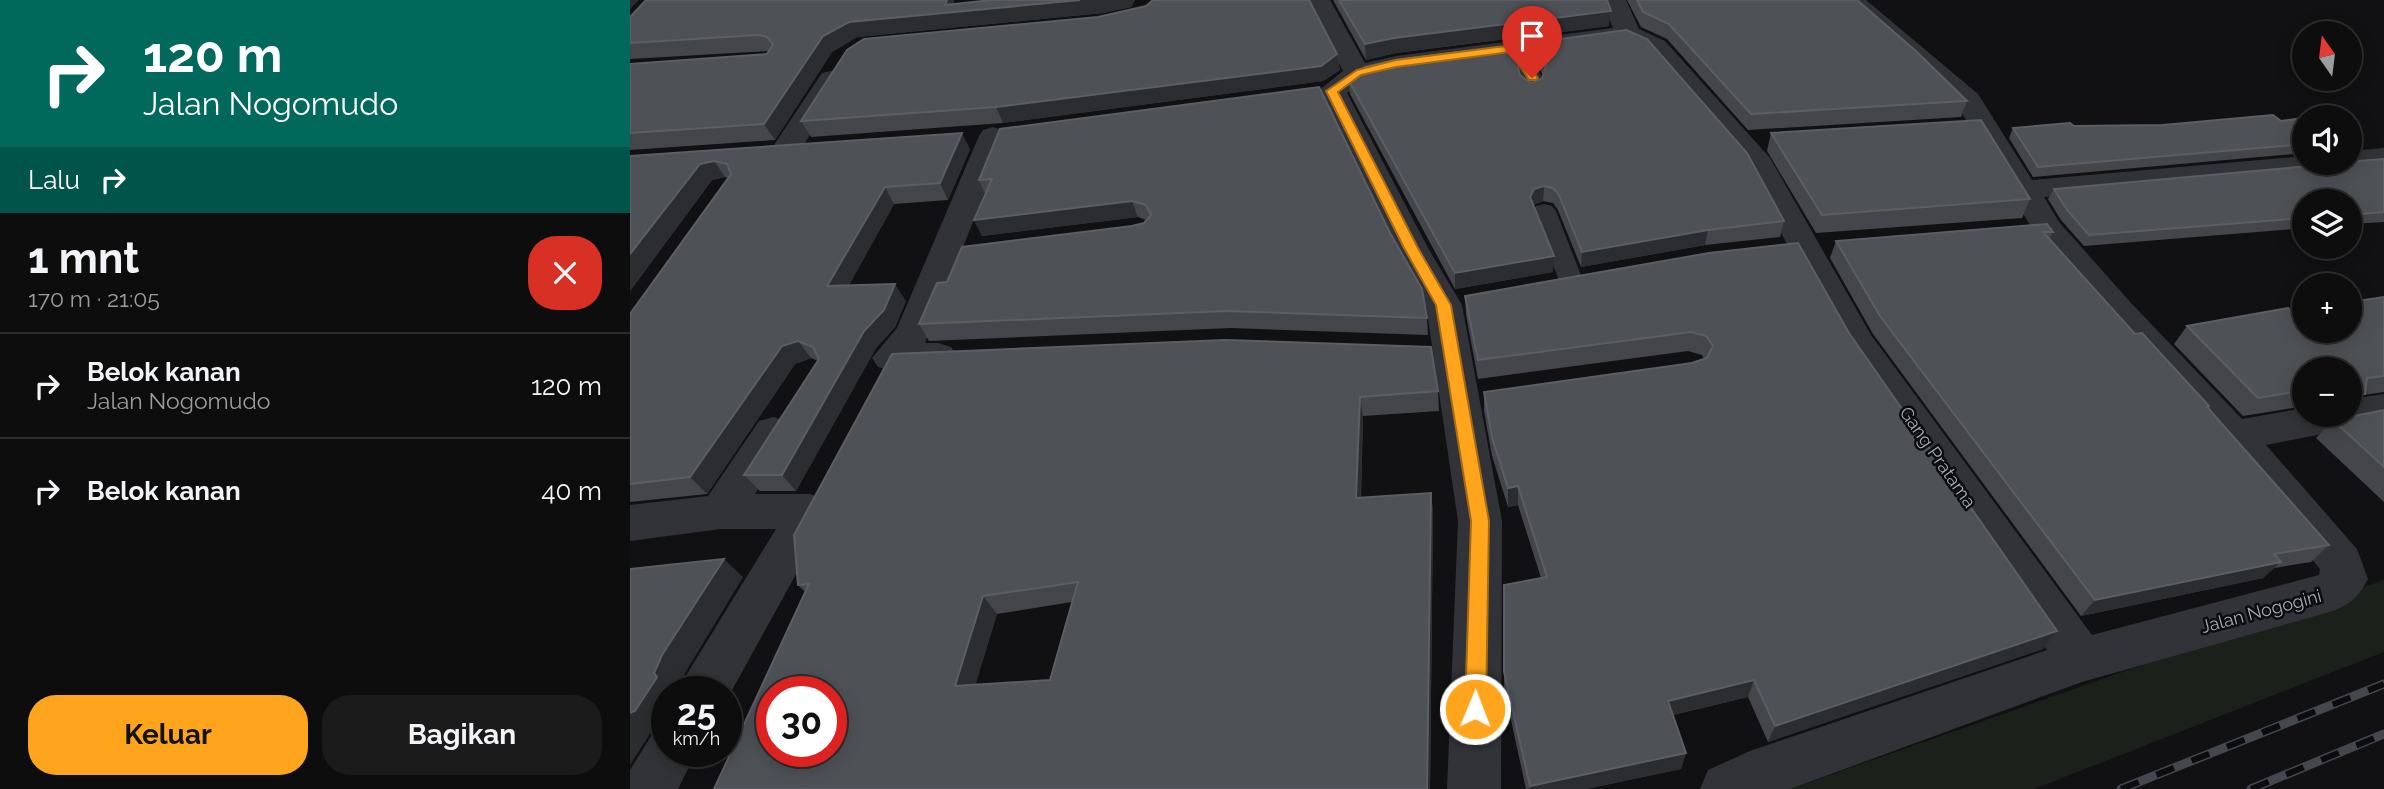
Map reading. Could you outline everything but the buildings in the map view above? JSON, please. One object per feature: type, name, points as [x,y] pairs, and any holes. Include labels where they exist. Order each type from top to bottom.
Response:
[{"type":"street","points":[[1318,0],[1332,86],[1411,248],[1456,303],[1451,352],[1480,521],[1474,789]]},
{"type":"street","points":[[1332,86],[1396,64],[1628,34],[1614,0]]},
{"type":"street","name":"Jalan Nogogini","points":[[1727,789],[1751,777],[2082,660],[2333,591],[2345,579],[2341,562],[2234,436],[2119,312],[2034,229],[2022,190],[1971,127],[1968,100],[1852,0]]},
{"type":"street","name":"Gang Pratama","points":[[1628,34],[1656,46],[1754,141],[1759,164],[1801,248],[1857,342],[2082,660]]},
{"type":"street","points":[[786,151],[844,59]]},
{"type":"street","points":[[872,393],[904,357],[913,334],[959,252],[991,136]]},
{"type":"street","points":[[2362,159],[2384,157]]},
{"type":"street","points":[[2022,190],[2292,166]]},
{"type":"street","points":[[1412,350],[1451,352]]},
{"type":"street","points":[[904,357],[973,354]]},
{"type":"street","points":[[1459,398],[1499,392]]},
{"type":"street","points":[[721,512],[795,398]]},
{"type":"street","points":[[2362,412],[2384,408]]},
{"type":"street","points":[[2234,436],[2292,425]]},
{"type":"street","points":[[630,523],[721,512],[819,493],[714,676]]},
{"type":"street","points":[[649,789],[662,767]]},
{"type":"lane","points":[[1513,48],[1532,78],[1532,89]]},
{"type":"lane","points":[[1544,211],[1572,283]]},
{"type":"shaded area","points":[[2384,580],[2384,652],[2034,789],[1790,789]]},
{"type":"railway","points":[[2121,789],[2384,684]]},
{"type":"railway","points":[[2251,789],[2384,734]]},
{"type":"route","points":[[1475,709],[1480,521],[1444,305],[1411,248],[1332,91],[1357,73],[1396,64],[1513,48],[1532,78]]}]
